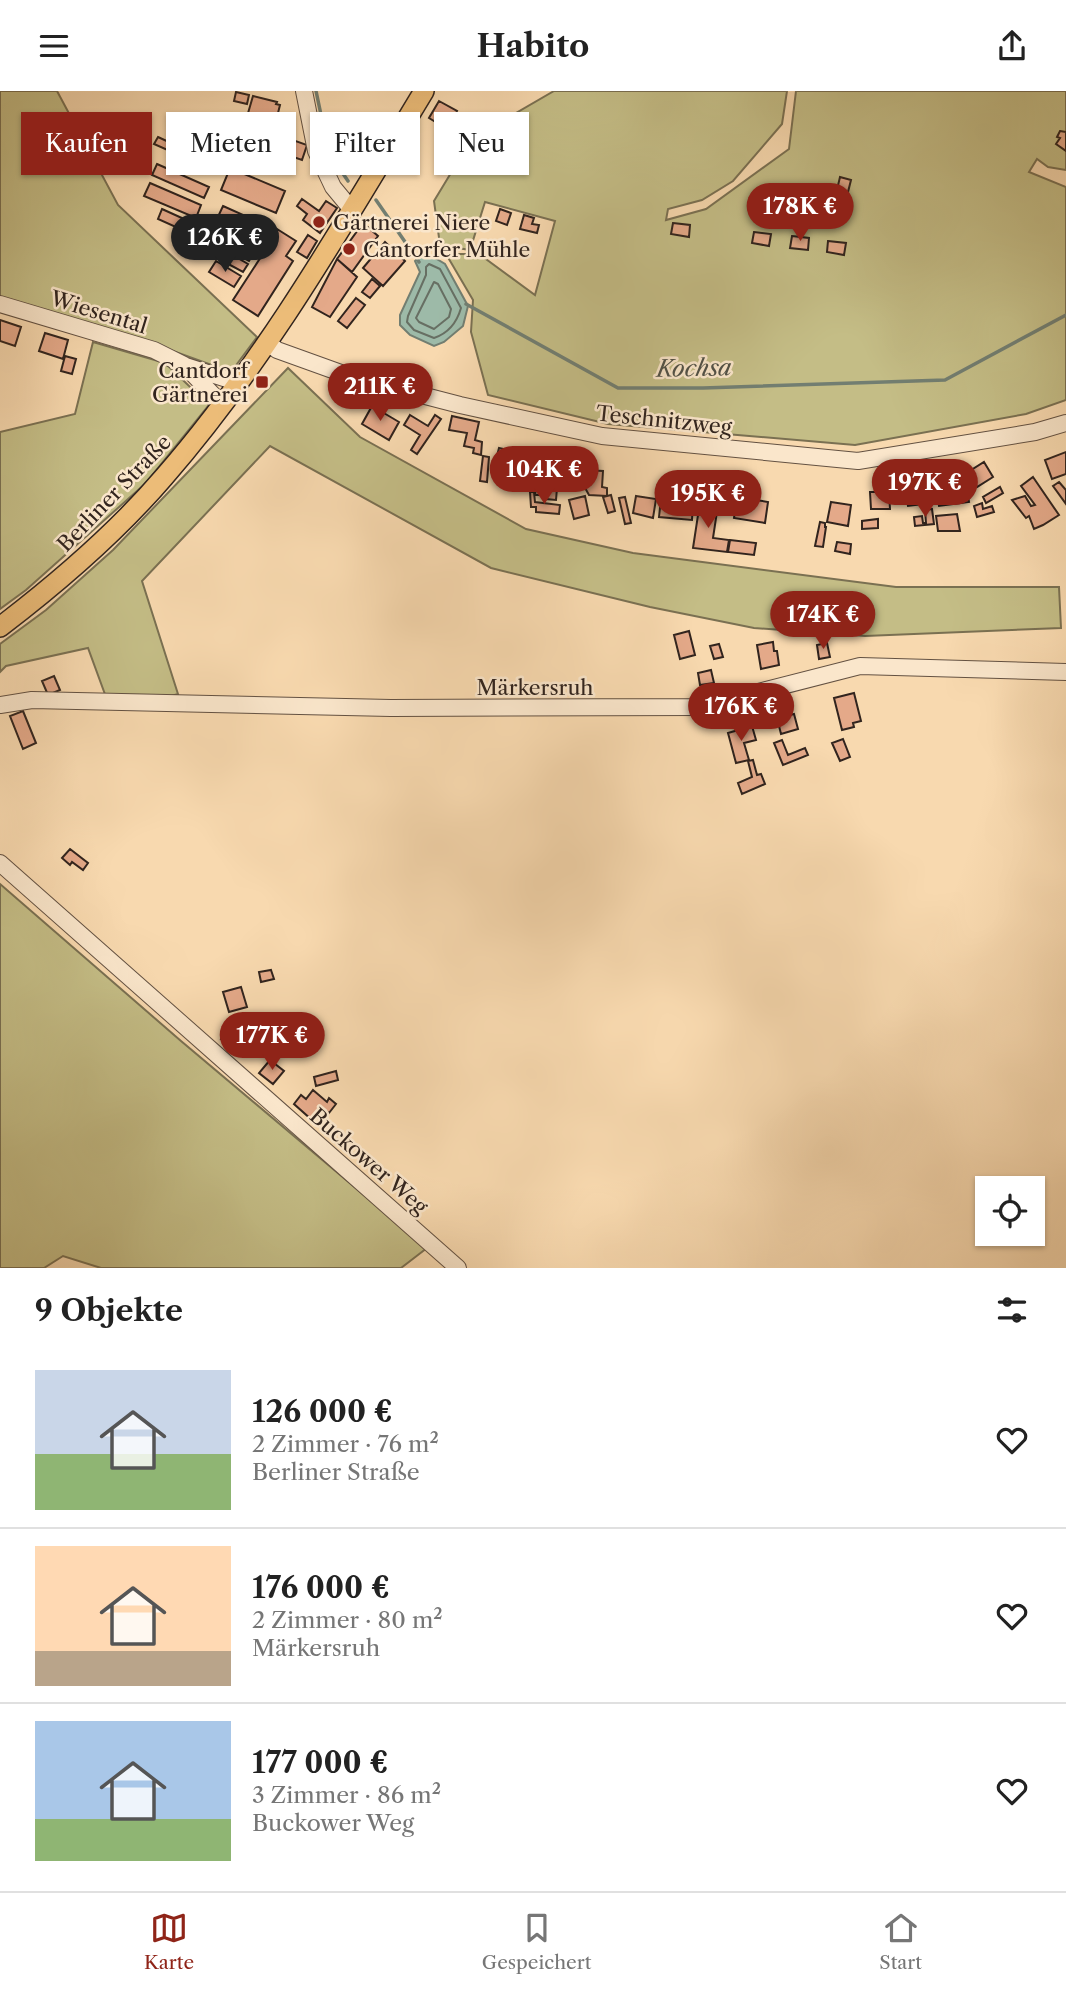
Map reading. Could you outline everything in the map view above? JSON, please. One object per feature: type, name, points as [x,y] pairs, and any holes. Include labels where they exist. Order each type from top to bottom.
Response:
[{"type":"main road","name":"Berliner Straße","points":[[0,627],[76,566],[126,517],[163,479],[239,383],[352,210],[424,91]]},
{"type":"street","points":[[304,91],[316,151],[333,187],[352,210]]},
{"type":"street","name":"Wiesental","points":[[0,305],[154,350],[184,365],[239,383]]},
{"type":"street","name":"Teschnitzweg","points":[[267,342],[277,350],[352,377],[460,405],[602,436],[629,439],[858,461],[1035,432],[1066,423]]},
{"type":"street","name":"Wiesental","points":[[184,365],[222,404]]},
{"type":"street","name":"Märkersruh","points":[[0,705],[32,699],[391,708],[700,707],[860,666],[1066,672]]},
{"type":"street","name":"Buckower Weg","points":[[0,863],[458,1268]]},
{"type":"shaded area","points":[[0,91],[57,91],[68,112],[21,112],[21,175],[102,175],[118,205],[257,337],[231,372],[159,346],[0,303]]},
{"type":"shaded area","points":[[554,91],[787,91],[782,124],[733,181],[702,200],[668,209],[666,220],[706,209],[789,149],[796,91],[1066,91],[1066,170],[1048,167],[1037,159],[1029,172],[1066,187],[1066,400],[1026,414],[855,445],[608,424],[488,395],[471,332],[473,300],[446,254],[479,254],[535,295],[555,221],[485,202],[470,250],[440,245],[434,201],[450,175],[529,175],[529,112],[518,112]]},
{"type":"shaded area","points":[[93,342],[165,363],[209,405],[146,483],[26,590],[0,609],[0,432],[75,414]]},
{"type":"shaded area","points":[[288,368],[360,437],[526,529],[633,553],[896,587],[1059,587],[1061,628],[865,636],[754,628],[650,607],[491,568],[270,446],[142,581],[178,694],[165,698],[106,697],[88,648],[6,666],[0,672],[0,644],[46,610],[113,550]]},
{"type":"shaded area","points":[[0,884],[427,1248],[401,1268],[101,1268],[63,1256],[44,1268],[0,1268]]},
{"type":"water","points":[[421,256],[435,258],[445,264],[468,306],[463,326],[444,342],[434,346],[410,335],[400,325],[400,315],[420,272],[415,261]]},
{"type":"building","points":[[236,92],[249,95],[247,104],[234,101]]},
{"type":"building","points":[[253,96],[280,105],[278,112],[248,112]]},
{"type":"building","points":[[439,101],[457,111],[434,112],[434,121],[429,118]]},
{"type":"building","points":[[1060,131],[1066,132],[1066,151],[1056,144]]},
{"type":"building","points":[[158,137],[166,141],[166,149],[154,144]]},
{"type":"building","points":[[296,141],[307,145],[302,160],[296,158]]},
{"type":"building","points":[[157,164],[166,168],[166,175],[182,175],[209,187],[204,198],[152,175]]},
{"type":"building","points":[[227,175],[247,175],[285,191],[276,213],[221,190]]},
{"type":"building","points":[[840,177],[851,180],[847,196],[836,194]]},
{"type":"building","points":[[150,183],[201,205],[196,218],[144,196]]},
{"type":"building","points":[[302,199],[319,211],[326,201],[337,208],[320,233],[303,220],[307,214],[297,206]]},
{"type":"building","points":[[223,206],[270,227],[262,245],[231,228],[222,248],[210,243]]},
{"type":"building","points":[[162,209],[193,223],[189,233],[158,219]]},
{"type":"building","points":[[500,209],[511,213],[507,225],[496,221]]},
{"type":"building","points":[[524,215],[534,218],[532,224],[539,225],[537,233],[520,229]]},
{"type":"building","points":[[363,223],[378,236],[352,272],[337,259]]},
{"type":"building","points":[[673,223],[690,225],[689,237],[671,234]]},
{"type":"building","points":[[277,229],[296,241],[286,256],[293,261],[258,316],[233,300]]},
{"type":"building","points":[[754,232],[771,234],[769,246],[752,243]]},
{"type":"building","points":[[308,235],[317,241],[307,258],[297,252]]},
{"type":"building","points":[[792,236],[809,238],[808,250],[790,248]]},
{"type":"building","points":[[231,237],[255,251],[249,261],[225,248]]},
{"type":"building","points":[[828,241],[846,243],[844,255],[827,252]]},
{"type":"building","points":[[385,242],[405,261],[383,286],[363,268]]},
{"type":"building","points":[[224,250],[248,264],[243,272],[219,259]]},
{"type":"building","points":[[337,259],[357,277],[330,317],[312,307]]},
{"type":"building","points":[[216,261],[241,276],[234,287],[209,272]]},
{"type":"building","points":[[372,279],[380,286],[370,298],[362,292]]},
{"type":"building","points":[[356,298],[365,305],[347,328],[338,321]]},
{"type":"building","points":[[0,320],[21,327],[15,346],[0,341]]},
{"type":"building","points":[[45,333],[68,340],[63,359],[39,351]]},
{"type":"building","points":[[65,356],[76,359],[72,374],[61,371]]},
{"type":"building","points":[[372,406],[399,422],[389,440],[362,424]]},
{"type":"building","points":[[410,415],[428,426],[435,415],[441,419],[417,454],[411,450],[420,435],[404,425]]},
{"type":"building","points":[[452,416],[479,422],[475,440],[482,442],[481,455],[473,453],[474,448],[464,446],[467,433],[449,430]]},
{"type":"building","points":[[499,448],[525,454],[522,465],[517,463],[516,470],[495,464]]},
{"type":"building","points":[[1066,452],[1066,474],[1052,479],[1045,460]]},
{"type":"building","points":[[483,456],[489,457],[487,482],[480,481]]},
{"type":"building","points":[[984,462],[993,477],[977,487],[968,472]]},
{"type":"building","points":[[585,470],[603,471],[602,487],[607,488],[607,496],[589,495],[584,486]]},
{"type":"building","points":[[537,475],[558,476],[556,500],[546,499],[546,495],[535,495]]},
{"type":"building","points":[[1033,477],[1059,515],[1034,529],[1029,516],[1026,518],[1012,500],[1025,496],[1031,506],[1035,505],[1021,486]]},
{"type":"building","points":[[1059,482],[1066,490],[1066,504],[1053,486]]},
{"type":"building","points":[[953,484],[955,493],[967,491],[969,502],[939,506],[936,486]]},
{"type":"building","points":[[930,486],[932,503],[908,506],[905,490]]},
{"type":"building","points":[[1000,487],[1003,493],[986,503],[983,497]]},
{"type":"building","points":[[530,492],[534,492],[535,502],[560,505],[559,514],[536,512],[536,507],[531,507]]},
{"type":"building","points":[[870,492],[889,492],[890,509],[871,509]]},
{"type":"building","points":[[611,495],[615,511],[608,513],[603,497]]},
{"type":"building","points":[[585,496],[589,515],[574,519],[569,500]]},
{"type":"building","points":[[636,496],[656,499],[653,518],[633,513]]},
{"type":"building","points":[[625,497],[631,523],[625,524],[619,498]]},
{"type":"building","points":[[737,497],[768,502],[765,523],[734,518]]},
{"type":"building","points":[[661,499],[693,502],[692,520],[659,517]]},
{"type":"building","points":[[700,502],[718,505],[713,538],[729,540],[727,552],[693,548]]},
{"type":"building","points":[[831,502],[851,505],[848,526],[827,522]]},
{"type":"building","points":[[982,503],[983,509],[992,506],[994,512],[977,517],[974,506]]},
{"type":"building","points":[[932,509],[934,524],[915,526],[914,517],[922,516],[923,523],[926,523],[925,510]]},
{"type":"building","points":[[957,514],[960,531],[938,531],[936,516]]},
{"type":"building","points":[[878,519],[878,528],[862,529],[862,521]]},
{"type":"building","points":[[820,522],[825,523],[826,527],[823,547],[815,546]]},
{"type":"building","points":[[730,540],[756,543],[754,555],[728,552]]},
{"type":"building","points":[[837,542],[851,544],[850,554],[835,551]]},
{"type":"building","points":[[689,631],[695,655],[680,659],[674,635]]},
{"type":"building","points":[[773,642],[779,665],[761,669],[757,645]]},
{"type":"building","points":[[827,643],[830,657],[819,659],[817,645]]},
{"type":"building","points":[[719,644],[723,657],[714,659],[710,646]]},
{"type":"building","points":[[711,670],[714,683],[700,685],[698,673]]},
{"type":"building","points":[[54,676],[60,690],[48,695],[42,681]]},
{"type":"building","points":[[854,693],[861,721],[853,723],[854,727],[842,730],[834,698]]},
{"type":"building","points":[[23,711],[36,743],[23,749],[10,716]]},
{"type":"building","points":[[794,714],[798,729],[781,734],[777,718]]},
{"type":"building","points":[[752,726],[756,740],[744,743],[749,760],[736,763],[728,733]]},
{"type":"building","points":[[843,739],[850,757],[840,761],[832,743]]},
{"type":"building","points":[[782,740],[788,755],[805,748],[808,755],[783,765],[774,743]]},
{"type":"building","points":[[753,760],[757,775],[761,774],[765,784],[742,794],[738,783],[752,777],[748,761]]},
{"type":"building","points":[[70,849],[88,863],[83,870],[72,862],[70,865],[62,858]]},
{"type":"building","points":[[271,970],[274,979],[261,982],[259,972]]},
{"type":"building","points":[[241,987],[247,1007],[229,1012],[223,992]]},
{"type":"building","points":[[230,1027],[238,1033],[242,1028],[249,1033],[235,1050],[221,1039]]},
{"type":"building","points":[[270,1060],[284,1071],[273,1084],[259,1073]]},
{"type":"building","points":[[336,1071],[338,1080],[316,1086],[314,1077]]},
{"type":"building","points":[[313,1090],[327,1102],[329,1098],[336,1104],[329,1113],[322,1108],[312,1120],[294,1104],[301,1095],[306,1099]]},
{"type":"waterway","name":"Kochsa","points":[[316,91],[329,153],[348,181]]},
{"type":"waterway","name":"Kochsa","points":[[376,200],[419,262]]},
{"type":"waterway","name":"Kochsa","points":[[466,304],[618,388],[945,380],[1066,315]]},
{"type":"place","name":"Gärtnerei Niere","points":[[319,222]]},
{"type":"place","name":"Cantorfer Mühle","points":[[349,249]]},
{"type":"place","name":"Cantdorf Gärtnerei","points":[[262,382]]}]
